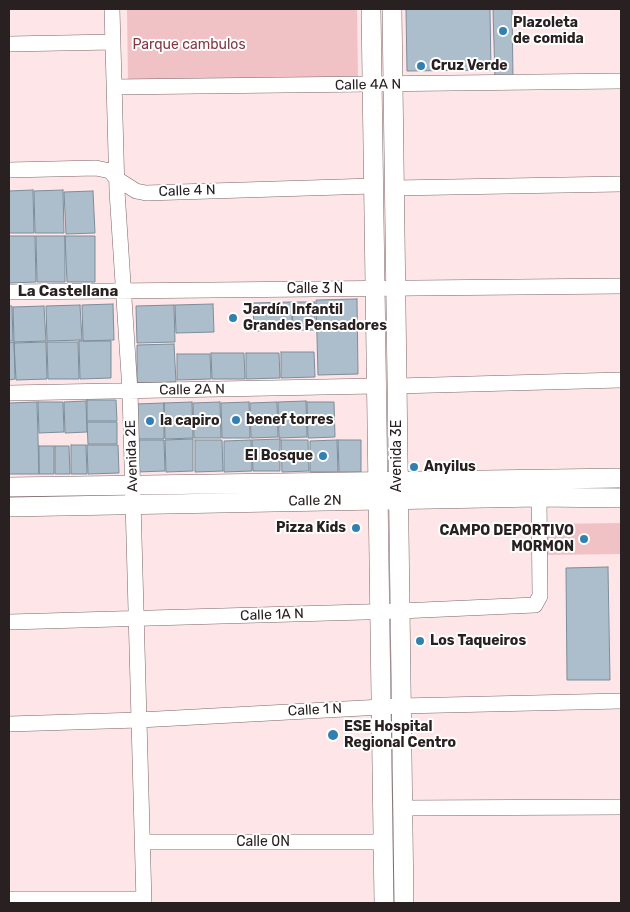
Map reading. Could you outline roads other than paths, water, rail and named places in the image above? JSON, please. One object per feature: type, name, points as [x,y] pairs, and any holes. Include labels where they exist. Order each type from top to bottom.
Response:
[{"type":"street","name":"Avenida 2E","points":[[112,9],[117,179],[130,391],[144,901]]},
{"type":"street","name":"Avenida 3E","points":[[371,9],[384,903]]},
{"type":"street","name":"Avenida 3E","points":[[392,9],[404,903]]},
{"type":"street","points":[[9,44],[113,42]]},
{"type":"street","name":"Calle 4A N","points":[[115,87],[621,81]]},
{"type":"street","name":"Calle 4 N","points":[[9,170],[96,168],[110,171],[117,179],[136,191],[146,193],[373,186]]},
{"type":"street","points":[[395,188],[621,184]]},
{"type":"street","name":"Calle 3 N","points":[[9,292],[621,286]]},
{"type":"street","points":[[397,386],[621,380]]},
{"type":"street","name":"Calle 2A N","points":[[9,393],[376,386]]},
{"type":"street","name":"Calle 2N","points":[[9,507],[133,504],[621,478]]},
{"type":"street","name":"Calle 2N","points":[[9,487],[132,485],[378,491]]},
{"type":"street","name":"Calle 2N","points":[[397,490],[539,497],[621,498]]},
{"type":"street","name":"Calle 1A N","points":[[9,622],[379,612],[535,605],[540,596],[539,497]]},
{"type":"street","name":"Calle 1 N","points":[[9,724],[139,720],[401,706],[621,701]]},
{"type":"street","points":[[403,808],[621,807]]},
{"type":"street","name":"Calle 0N","points":[[142,842],[383,842]]},
{"type":"street","points":[[9,899],[144,901]]},
{"type":"place","name":"Plazoleta de comida","points":[[503,31]]},
{"type":"place","name":"Cruz Verde","points":[[421,66]]},
{"type":"place","name":"Jardín Infantil Grandes Pensadores","points":[[233,318]]},
{"type":"place","name":"benef torres","points":[[236,420]]},
{"type":"place","name":"la capiro","points":[[150,421]]},
{"type":"place","name":"El Bosque","points":[[323,456]]},
{"type":"place","name":"Anyilus","points":[[414,467]]},
{"type":"place","name":"Pizza Kids","points":[[356,528]]},
{"type":"place","name":"CAMPO DEPORTIVO MORMON","points":[[584,539]]},
{"type":"place","name":"Los Taqueiros","points":[[420,641]]},
{"type":"place","name":"ESE Hospital Regional Centro","points":[[333,735]]},
{"type":"district","name":"La Castellana","points":[[68,292]]},
{"type":"park label","name":"Parque cambulos","points":[[189,45]]}]
